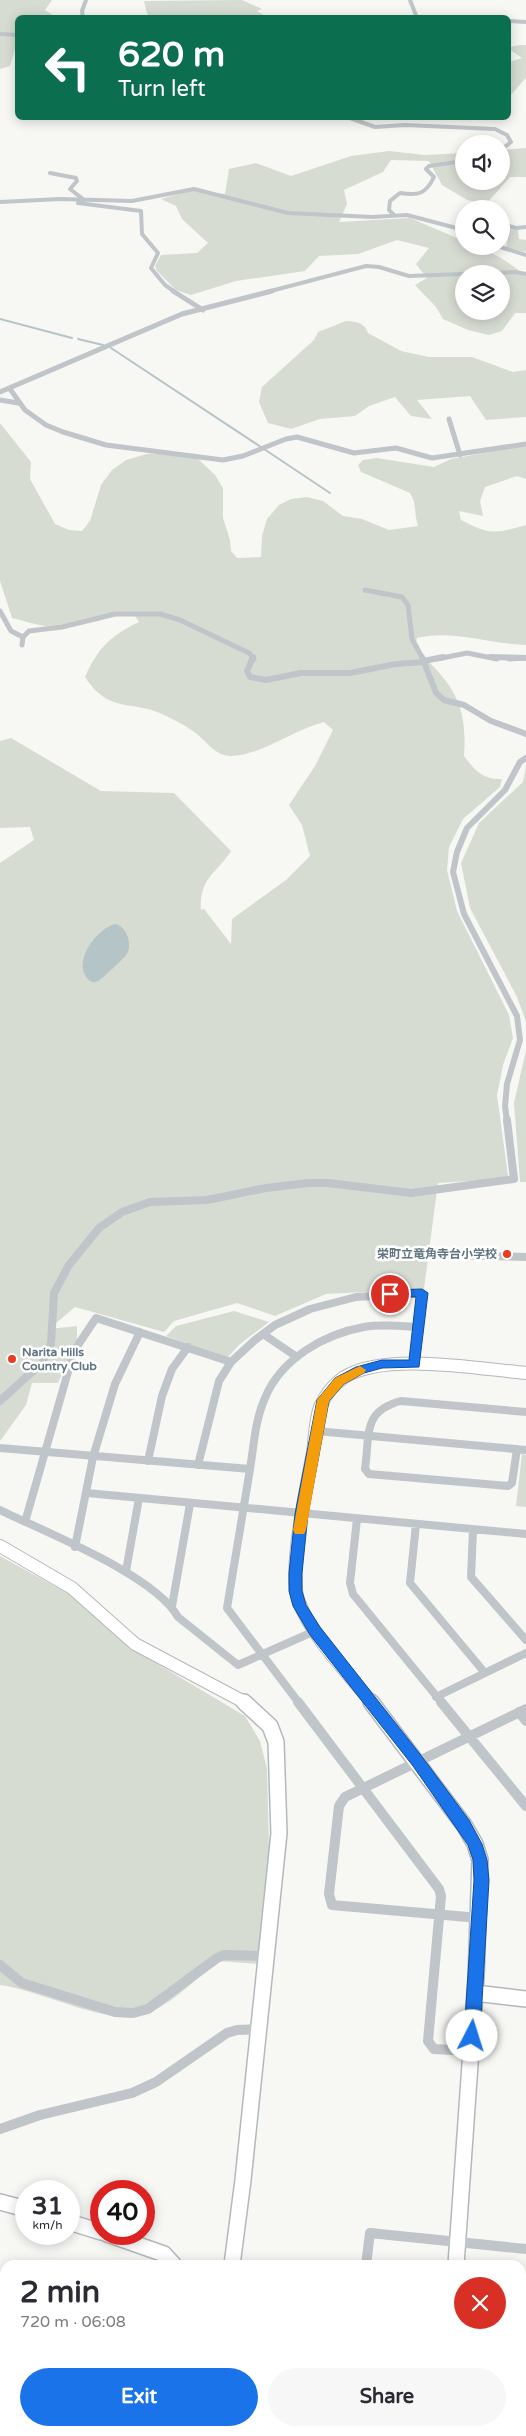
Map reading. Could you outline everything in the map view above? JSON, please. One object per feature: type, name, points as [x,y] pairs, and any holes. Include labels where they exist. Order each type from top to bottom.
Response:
[{"type":"street","points":[[83,15],[86,0]]},
{"type":"street","points":[[410,0],[416,15]]},
{"type":"street","points":[[511,21],[526,22]]},
{"type":"street","points":[[0,34],[15,35]]},
{"type":"street","points":[[356,120],[375,127],[405,125],[495,129],[508,135]]},
{"type":"street","points":[[393,214],[389,210],[390,201],[400,193],[418,195],[428,189],[434,177],[426,169],[429,166],[455,162]]},
{"type":"street","points":[[50,172],[76,178],[78,181],[70,190],[83,199]]},
{"type":"street","points":[[0,202],[49,199],[132,201],[194,189],[288,213],[372,217],[393,214],[418,217],[455,227]]},
{"type":"street","points":[[49,199],[141,211],[142,234],[157,249],[158,253],[151,265],[157,276],[166,286],[203,310]]},
{"type":"street","points":[[510,226],[526,227]]},
{"type":"street","points":[[510,250],[526,255]]},
{"type":"street","points":[[0,392],[182,314],[373,266],[410,276],[515,272],[526,274]]},
{"type":"street","points":[[10,389],[18,403],[46,424],[106,445],[223,460],[242,456],[286,439],[297,437],[354,453],[396,448],[432,458],[526,444]]},
{"type":"street","points":[[0,400],[18,403]]},
{"type":"street","points":[[449,419],[460,454]]},
{"type":"street","points":[[365,590],[402,597],[406,600],[412,639],[424,661],[436,694],[444,700],[464,706],[491,721],[526,734]]},
{"type":"street","points":[[0,611],[11,631],[23,637]]},
{"type":"street","points":[[22,644],[23,637],[29,631],[62,627],[115,614],[160,614],[180,620],[249,653],[254,658],[247,672],[250,677],[261,680],[301,674],[350,673],[467,653],[499,659],[526,658]]},
{"type":"street","points":[[0,1402],[43,1362],[51,1344],[54,1293],[69,1265],[99,1228],[122,1212],[150,1202],[207,1200],[266,1188],[308,1183],[328,1183],[411,1193],[514,1179],[505,1106],[506,1084],[520,1040],[520,1031],[517,1016],[464,914],[453,872],[457,852],[467,828],[505,790],[520,762],[526,758]]},
{"type":"street","points":[[448,1255],[467,1253],[526,1257]]},
{"type":"street","points":[[198,1465],[219,1381],[231,1362],[275,1325],[310,1309],[356,1296],[422,1293],[415,1364]]},
{"type":"street","points":[[25,1522],[74,1351],[96,1318],[231,1362]]},
{"type":"street","points":[[418,1327],[385,1326],[357,1329],[320,1341],[297,1356],[272,1385],[260,1411],[226,1605],[229,1612],[261,1655],[439,1889],[441,1896],[438,1914],[429,2044],[434,2049],[470,2051]]},
{"type":"street","points":[[75,1547],[93,1457],[115,1384],[140,1332]]},
{"type":"street","points":[[263,1334],[297,1356]]},
{"type":"street","points":[[148,1461],[162,1396],[172,1369],[188,1347]]},
{"type":"street","points":[[456,2260],[480,1918],[481,1869],[475,1844],[464,1824],[315,1631],[300,1606],[296,1591],[295,1573],[302,1514],[316,1431],[323,1400],[333,1386],[346,1377],[382,1364],[415,1364],[526,1374]]},
{"type":"street","points":[[316,1431],[369,1435],[521,1449],[512,1483],[508,1486],[370,1474],[365,1469],[369,1435],[372,1417],[385,1405],[393,1402],[526,1412]]},
{"type":"street","points":[[0,1448],[250,1469]]},
{"type":"street","points":[[87,1493],[526,1534]]},
{"type":"street","points":[[126,1571],[139,1498]]},
{"type":"street","points":[[172,1606],[190,1504]]},
{"type":"street","points":[[0,1510],[126,1571],[172,1606],[178,1618],[238,1665],[315,1631]]},
{"type":"street","points":[[357,1519],[350,1583],[353,1594],[526,1806]]},
{"type":"street","points":[[416,1524],[410,1583],[485,1673]]},
{"type":"street","points":[[474,1530],[471,1577],[526,1640]]},
{"type":"street","points":[[0,1546],[72,1588],[135,1644],[243,1701],[270,1726],[276,1742],[279,1833],[233,2260]]},
{"type":"street","points":[[436,1697],[526,1654]]},
{"type":"street","points":[[480,1918],[337,1906],[330,1902],[328,1894],[339,1806],[345,1797],[522,1710],[526,1721]]},
{"type":"street","points":[[0,1965],[22,1983],[115,2012],[133,2013],[148,2008],[217,1958],[224,1955],[266,1956]]},
{"type":"street","points":[[475,1993],[526,1999]]},
{"type":"street","points":[[0,2129],[40,2115],[132,2093],[156,2082],[227,2033],[237,2030],[258,2029]]},
{"type":"street","points":[[0,2202],[15,2207]]},
{"type":"street","points":[[367,2260],[370,2233],[526,2249]]},
{"type":"street","points":[[138,2245],[164,2254],[169,2260]]},
{"type":"street","points":[[526,2306],[526,2313]]},
{"type":"shaded area","points":[[0,0],[52,0],[45,10],[53,15],[15,15],[15,49],[10,66],[0,69]]},
{"type":"shaded area","points":[[242,0],[262,9],[257,11],[264,15],[148,15],[144,1]]},
{"type":"shaded area","points":[[526,45],[526,78],[511,95],[511,61],[522,58],[511,50],[511,47]]},
{"type":"shaded area","points":[[526,148],[526,177],[510,177],[510,149]]},
{"type":"shaded area","points":[[389,151],[425,155],[455,153],[455,190],[498,190],[490,200],[467,200],[442,185],[429,161],[391,160],[383,172],[344,190],[347,204],[339,222],[410,218],[455,237],[455,255],[495,255],[505,260],[526,276],[526,313],[515,313],[510,320],[510,265],[455,265],[455,320],[510,320],[502,331],[489,335],[468,330],[443,319],[436,307],[415,285],[427,278],[416,264],[429,248],[397,240],[358,254],[319,256],[305,271],[236,281],[191,295],[176,290],[157,271],[155,266],[161,255],[197,253],[208,243],[182,219],[176,206],[161,199],[191,190],[225,194],[229,169],[256,163],[291,176],[351,156]]},
{"type":"shaded area","points":[[510,229],[518,230],[519,239],[526,240],[526,252],[510,249]]},
{"type":"shaded area","points":[[346,321],[357,322],[368,333],[401,351],[429,357],[472,357],[513,372],[526,370],[526,417],[486,420],[470,396],[417,400],[432,419],[411,416],[395,397],[369,406],[355,416],[320,419],[291,429],[268,423],[259,402],[262,387],[314,340],[318,332]]},
{"type":"shaded area","points":[[0,423],[31,462],[30,479],[55,524],[69,530],[82,531],[90,521],[101,485],[112,470],[126,460],[147,454],[173,453],[198,459],[215,475],[223,488],[223,518],[230,540],[231,551],[237,558],[261,557],[262,536],[267,519],[279,505],[291,499],[307,497],[323,501],[343,516],[362,519],[389,530],[418,526],[414,501],[410,493],[361,472],[358,465],[363,460],[377,458],[434,467],[451,459],[526,445],[526,479],[517,476],[485,487],[480,501],[483,516],[459,511],[461,520],[486,531],[506,530],[526,525],[526,645],[444,635],[417,638],[415,649],[439,672],[455,695],[463,722],[465,738],[464,756],[484,776],[502,779],[500,787],[463,819],[449,847],[447,870],[457,911],[509,1015],[513,1038],[503,1065],[497,1095],[508,1176],[500,1179],[438,1183],[424,1289],[326,1294],[275,1316],[237,1303],[174,1321],[164,1332],[75,1307],[49,1329],[77,1326],[77,1340],[58,1383],[32,1383],[26,1405],[0,1441],[0,863],[34,840],[30,827],[0,828],[0,741],[11,738],[101,791],[174,793],[231,851],[206,883],[201,899],[201,910],[204,909],[231,944],[232,919],[286,880],[310,856],[302,825],[289,805],[315,766],[333,730],[324,722],[301,730],[254,752],[242,755],[225,755],[215,751],[191,729],[164,715],[152,710],[113,702],[103,697],[85,677],[95,658],[106,644],[120,632],[139,622],[135,616],[124,614],[102,615],[46,626],[12,618],[0,581]]},
{"type":"shaded area","points":[[526,766],[526,1022],[517,997],[470,908],[461,863],[479,823],[523,782]]},
{"type":"shaded area","points":[[115,924],[125,931],[129,940],[129,950],[100,980],[90,981],[85,974],[83,966],[84,957],[93,940],[108,927]]},
{"type":"shaded area","points":[[526,1050],[526,1182],[520,1182],[514,1103]]},
{"type":"shaded area","points":[[234,1311],[269,1322],[240,1344],[227,1358],[166,1336],[176,1326]]},
{"type":"shaded area","points":[[522,1454],[526,1455],[526,1507],[516,1506]]},
{"type":"shaded area","points":[[0,1556],[69,1594],[129,1647],[245,1716],[260,1741],[267,1769],[269,1848],[258,1964],[217,1961],[169,2002],[151,2012],[135,2016],[97,2013],[17,1988],[0,1985]]},
{"type":"waterway","points":[[0,319],[72,338]]},
{"type":"waterway","points":[[78,339],[103,345]]},
{"type":"waterway","points":[[111,348],[261,447]]},
{"type":"waterway","points":[[264,449],[330,493]]},
{"type":"slow traffic","points":[[300,1530],[320,1408],[327,1393],[333,1386],[360,1370]]},
{"type":"place","name":"栄町立竜角寺台小学校","points":[[507,1254]]},
{"type":"place","name":"Narita Hills Country Club","points":[[12,1359]]},
{"type":"route","points":[[390,1294],[422,1293],[415,1364],[382,1364],[360,1370],[339,1381],[323,1400],[320,1408],[302,1514],[295,1573],[296,1595],[305,1616],[315,1631],[418,1762],[464,1824],[475,1844],[480,1860],[481,1880],[472,2036]]}]
